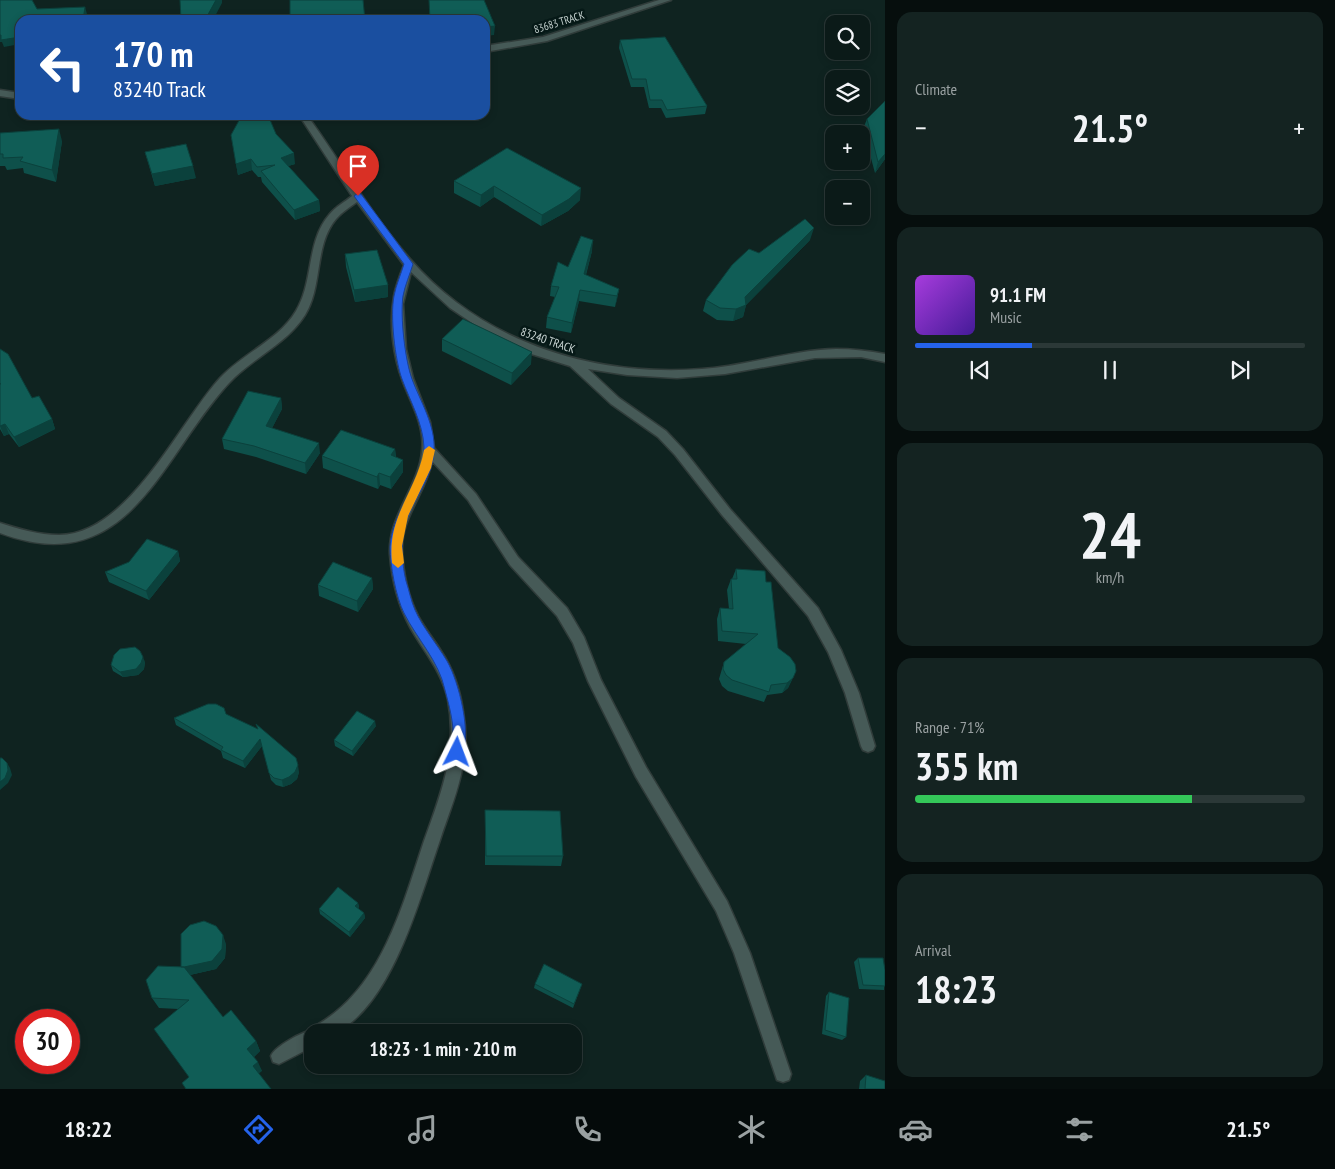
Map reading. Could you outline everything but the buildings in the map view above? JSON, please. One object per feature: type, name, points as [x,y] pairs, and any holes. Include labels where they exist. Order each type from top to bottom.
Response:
[{"type":"street","name":"83683 TRACK","points":[[490,48],[544,39],[667,0]]},
{"type":"street","points":[[0,93],[15,95]]},
{"type":"street","name":"83240 TRACK","points":[[306,120],[358,196],[409,264],[434,288],[462,310],[506,339],[573,362],[596,368],[622,371],[702,373],[824,353],[852,353],[885,358]]},
{"type":"street","points":[[0,528],[35,539],[57,541],[79,537],[103,528],[121,514],[142,491],[189,429],[210,397],[226,378],[292,325],[302,312],[324,232],[332,218],[358,196]]},
{"type":"street","points":[[334,1024],[364,996],[393,947],[423,870],[452,781],[460,738],[458,716],[443,665],[409,611],[400,578],[396,546],[402,516],[426,468],[429,450],[428,437],[421,413],[406,376],[398,330],[398,297],[409,264]]},
{"type":"street","points":[[573,362],[615,401],[662,434],[680,452],[726,512],[798,593],[812,612],[834,650],[852,693],[868,746]]},
{"type":"street","points":[[429,450],[472,497],[514,561],[562,612],[579,641],[595,681],[641,772],[722,906],[742,953],[783,1074]]},
{"type":"street","points":[[279,1056],[304,1042]]},
{"type":"slow traffic","points":[[398,563],[396,546],[402,516],[426,468],[429,450]]},
{"type":"route","points":[[358,196],[409,264],[398,297],[398,330],[406,376],[421,413],[428,437],[429,450],[426,468],[402,516],[396,546],[400,578],[409,611],[443,665],[451,688],[458,716],[460,738],[457,752]]}]
